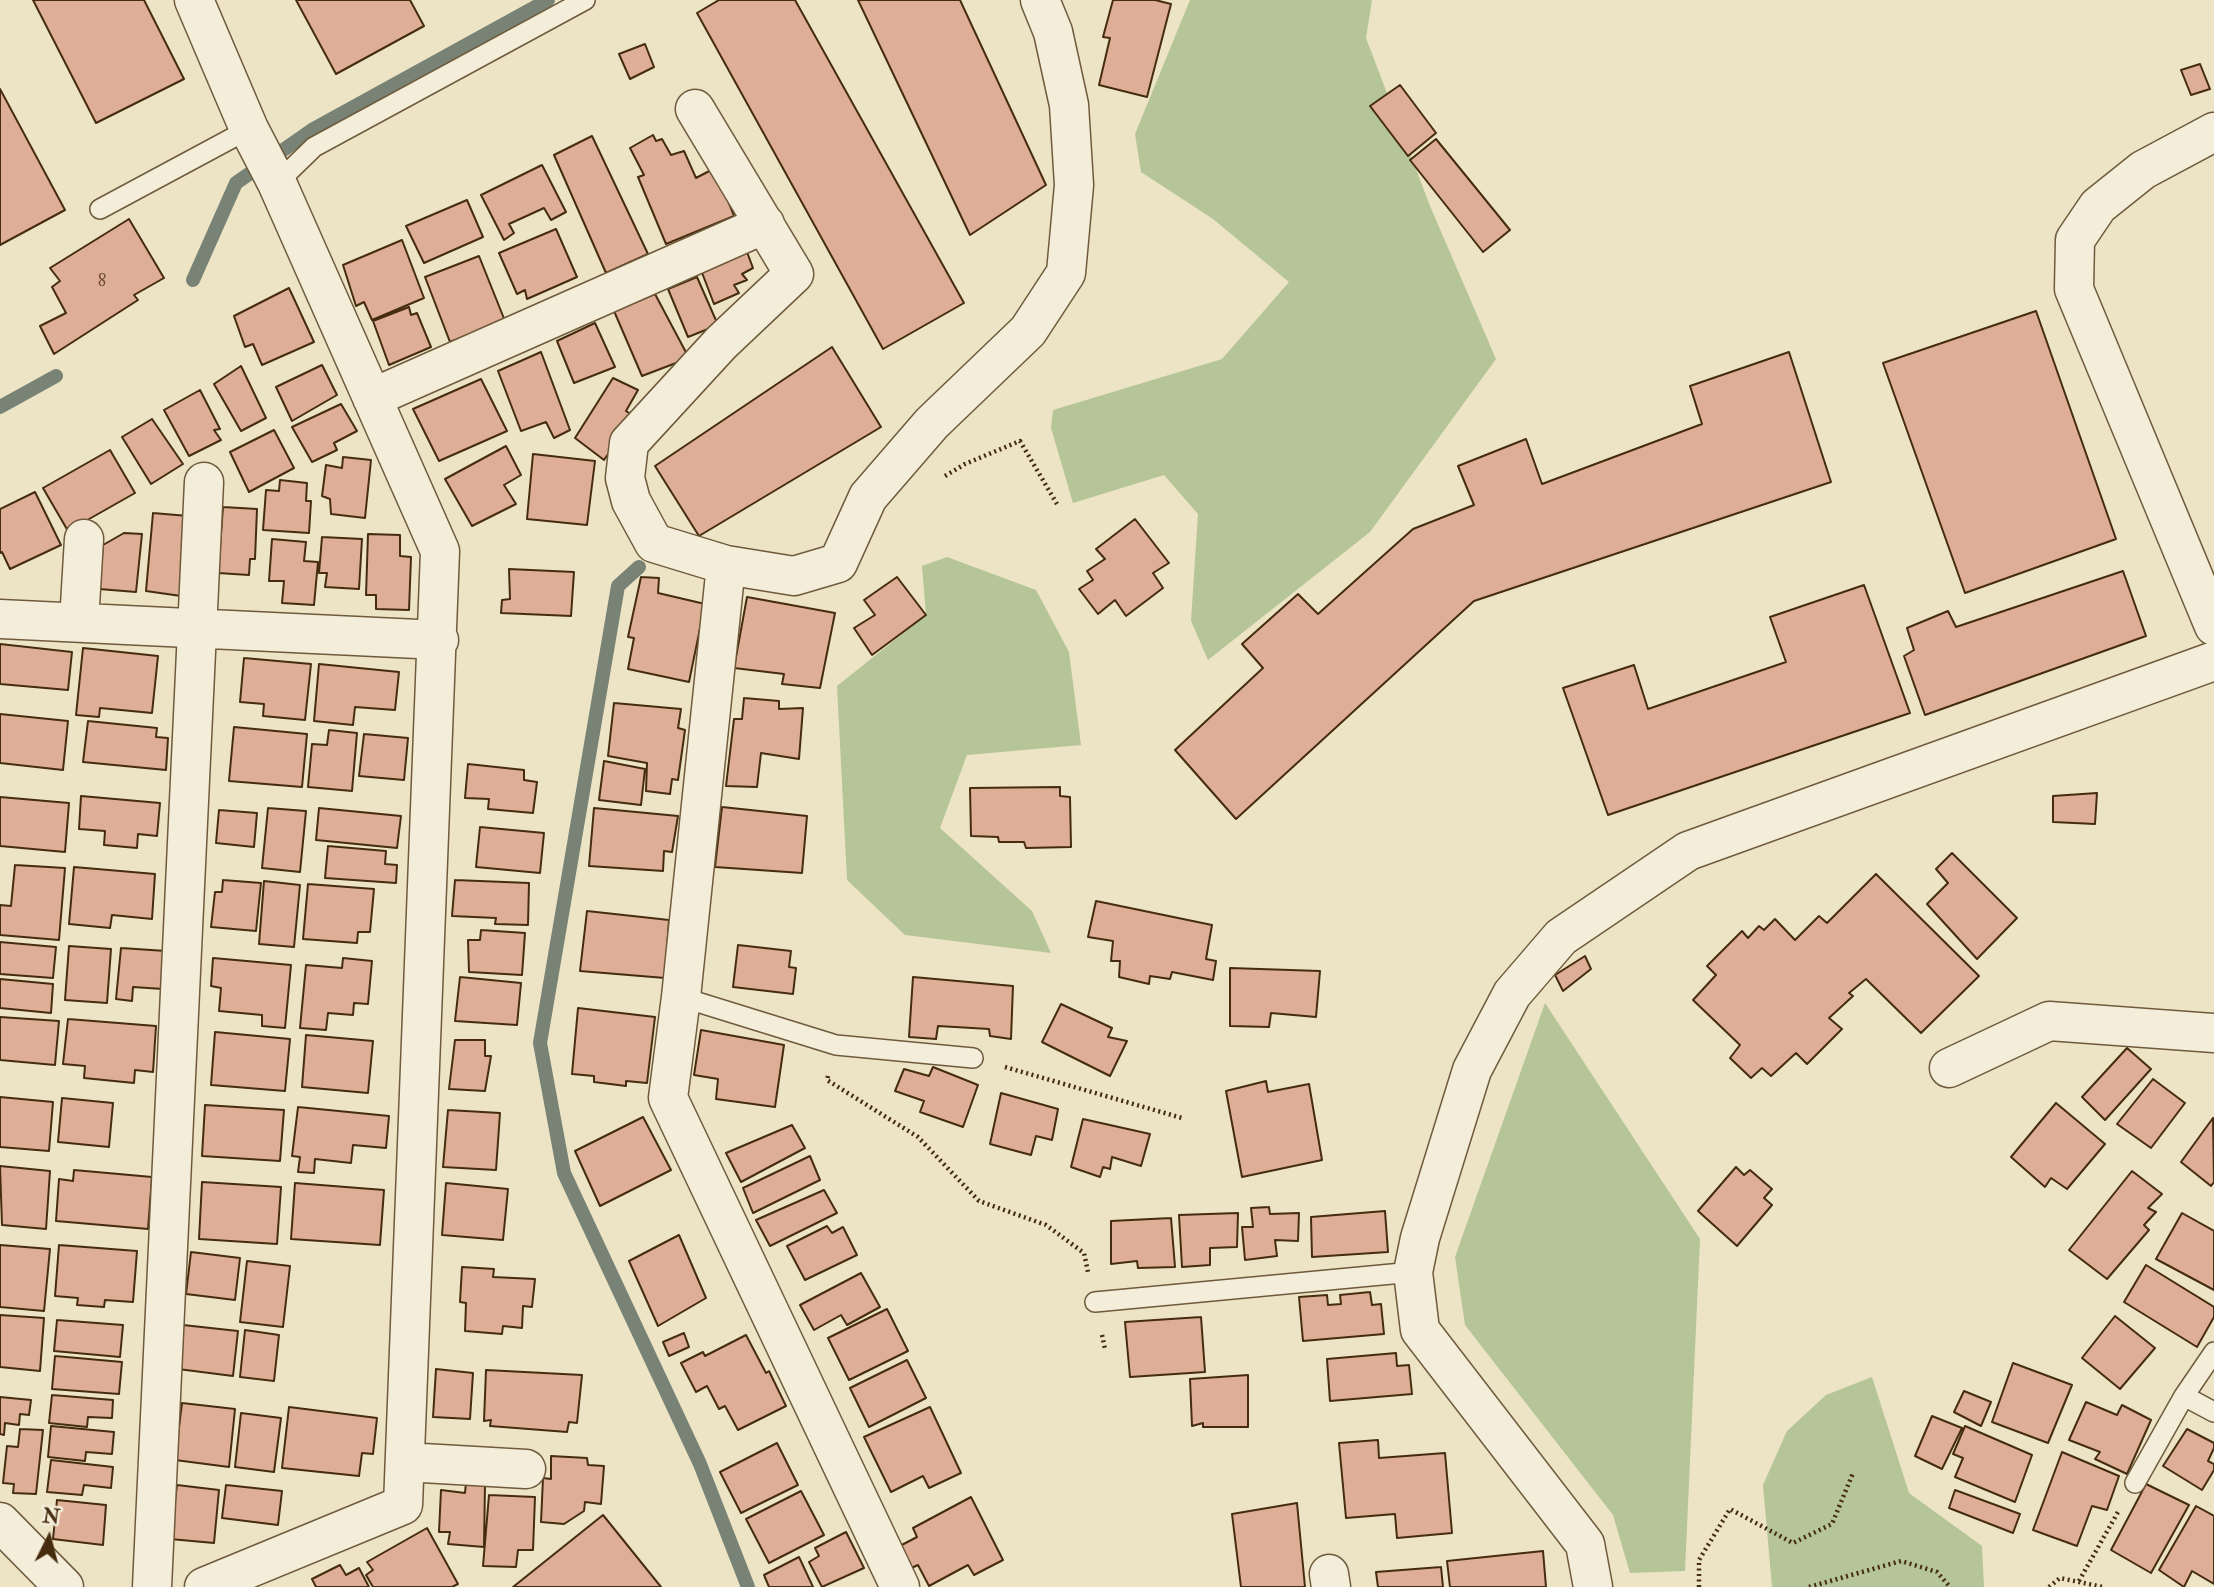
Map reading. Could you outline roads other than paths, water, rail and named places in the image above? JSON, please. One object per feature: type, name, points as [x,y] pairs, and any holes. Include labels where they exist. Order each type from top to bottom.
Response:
[{"type":"street","points":[[194,0],[249,129],[277,183],[440,551],[439,640],[403,1506],[204,1587]]},
{"type":"street","points":[[695,109],[794,274],[721,343],[629,443],[625,478],[631,501],[654,543],[726,565],[794,576],[838,563],[868,497],[932,423],[1028,331],[1066,273],[1074,185],[1069,105],[1053,32],[1040,0]]},
{"type":"street","points":[[2214,132],[2143,170],[2098,206],[2075,240],[2074,289],[2214,626]]},
{"type":"street","points":[[372,398],[765,224]]},
{"type":"street","points":[[152,1587],[204,482]]},
{"type":"street","points":[[79,622],[84,539]]},
{"type":"street","points":[[726,565],[668,1098],[900,1587]]},
{"type":"street","points":[[0,619],[439,640]]},
{"type":"street","points":[[1593,1587],[1585,1544],[1420,1330],[1413,1272],[1420,1238],[1472,1070],[1512,994],[1561,937],[1688,851],[2214,661]]},
{"type":"street","points":[[1949,1068],[2049,1021],[2214,1033]]},
{"type":"street","points":[[405,1462],[526,1469]]},
{"type":"street","points":[[0,1522],[64,1587]]},
{"type":"lane","points":[[277,183],[314,148],[585,0]]},
{"type":"lane","points":[[100,209],[249,129]]},
{"type":"lane","points":[[681,997],[836,1045],[973,1058]]},
{"type":"lane","points":[[1095,1303],[1413,1272]]},
{"type":"lane","points":[[2135,1483],[2184,1396],[2214,1352]]},
{"type":"lane","points":[[2184,1396],[2214,1412]]},
{"type":"waterway","points":[[193,280],[236,183],[312,130],[548,0]]},
{"type":"waterway","points":[[0,407],[56,376]]},
{"type":"waterway","points":[[639,567],[618,586],[540,1043],[564,1173],[700,1464],[748,1587]]}]
